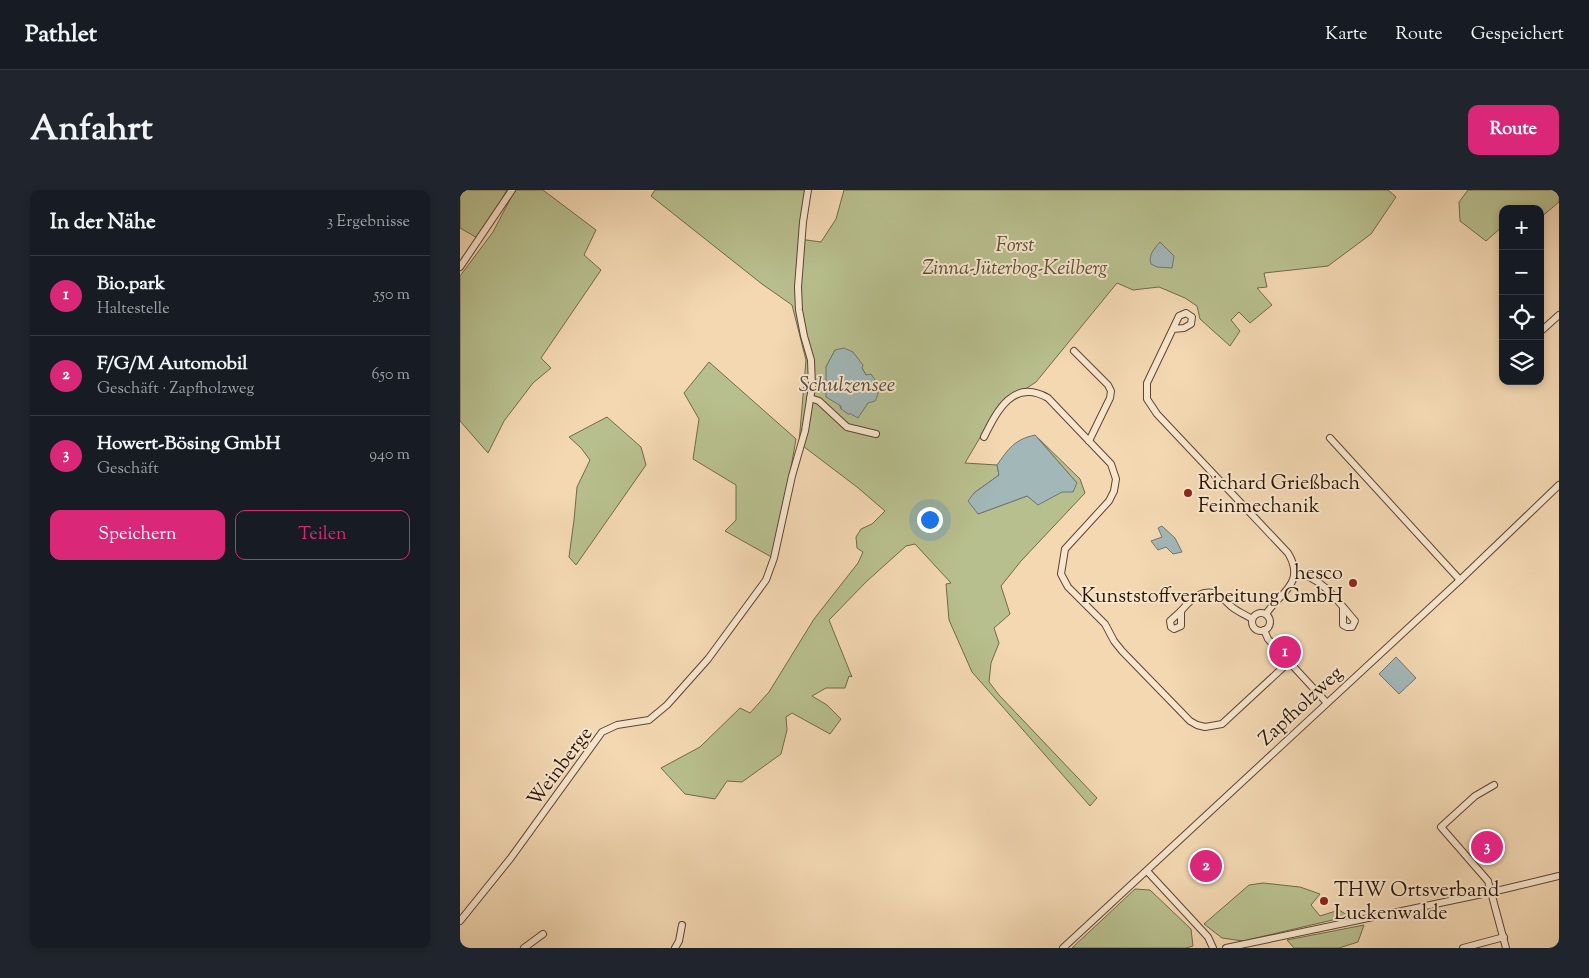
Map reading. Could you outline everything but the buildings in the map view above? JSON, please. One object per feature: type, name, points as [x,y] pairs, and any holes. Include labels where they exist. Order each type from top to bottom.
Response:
[{"type":"street","points":[[460,267],[512,190]]},
{"type":"street","name":"Weinberge","points":[[460,921],[510,859],[602,732],[617,725],[649,720],[666,705],[708,658],[766,580],[774,558],[792,476],[805,432],[812,387],[811,360],[799,310],[798,287],[803,222],[808,190]]},
{"type":"street","points":[[1544,328],[1559,314]]},
{"type":"street","points":[[1173,329],[1147,383],[1146,394],[1150,406],[1288,553],[1296,573],[1293,582],[1266,614]]},
{"type":"street","points":[[1074,351],[1108,385],[1111,391],[1110,398],[1089,441]]},
{"type":"street","points":[[984,437],[998,409],[1008,399],[1024,391],[1039,393],[1048,398],[1111,464],[1116,479],[1114,492],[1065,549],[1061,574],[1068,586],[1105,624],[1122,651],[1190,721],[1205,727],[1217,725],[1225,721],[1289,662]]},
{"type":"street","points":[[810,398],[819,401],[847,427],[876,434]]},
{"type":"street","points":[[1330,438],[1460,580]]},
{"type":"street","name":"Zapfholzweg","points":[[1063,948],[1460,580],[1559,485]]},
{"type":"street","points":[[1296,573],[1309,576],[1322,584],[1355,621],[1352,627],[1343,625],[1343,608]]},
{"type":"street","points":[[1180,611],[1197,595],[1213,593],[1252,619]]},
{"type":"street","points":[[1258,613],[1266,614],[1270,621],[1269,626],[1264,630],[1256,629],[1252,625],[1252,619],[1258,613]]},
{"type":"street","points":[[1264,630],[1268,639],[1326,703]]},
{"type":"street","points":[[1494,784],[1475,796],[1441,827],[1484,875],[1492,892],[1506,948]]},
{"type":"street","points":[[1147,871],[1208,937],[1214,948]]},
{"type":"street","points":[[1226,948],[1242,947],[1559,876]]},
{"type":"street","points":[[674,948],[679,941],[682,925]]},
{"type":"street","points":[[524,948],[543,934]]},
{"type":"street","points":[[1463,948],[1504,937]]},
{"type":"green space","points":[[460,190],[507,190],[479,239],[460,228]]},
{"type":"green space","points":[[515,190],[543,190],[596,230],[584,255],[601,270],[541,358],[551,368],[533,383],[504,421],[488,453],[460,421],[460,276],[493,232]]},
{"type":"green space","name":"Forst Zinna-Jüterbog-Keilberg","points":[[655,190],[805,190],[799,239],[821,242],[836,219],[844,190],[1388,190],[1396,197],[1371,234],[1328,266],[1264,273],[1267,287],[1257,288],[1272,305],[1250,323],[1239,312],[1231,320],[1240,331],[1230,346],[1200,319],[1197,306],[1185,298],[1159,287],[1133,290],[1117,283],[1036,382],[998,407],[965,463],[997,465],[999,475],[974,493],[978,514],[1027,496],[1038,504],[1077,483],[1035,435],[1080,479],[1085,493],[1021,561],[1001,586],[1010,614],[994,628],[999,643],[991,663],[989,682],[999,695],[1097,798],[1090,806],[972,672],[949,620],[946,584],[951,583],[915,544],[906,546],[867,581],[829,620],[852,677],[849,676],[845,688],[826,688],[812,696],[827,705],[841,719],[830,734],[792,713],[786,717],[787,730],[781,754],[742,782],[727,781],[715,799],[685,794],[661,768],[700,747],[740,708],[750,713],[769,692],[814,619],[858,563],[863,552],[857,548],[856,537],[861,529],[872,524],[885,511],[799,443],[806,360],[792,305],[762,284],[651,196]],"holes":[[[835,350],[862,368],[866,375],[868,403],[861,411],[841,409],[826,367]]]},
{"type":"green space","points":[[1468,190],[1559,190],[1559,202],[1544,215],[1544,205],[1499,205],[1499,230],[1486,241],[1460,221],[1459,202]]},
{"type":"green space","points":[[709,362],[796,439],[775,559],[725,531],[736,520],[736,485],[693,459],[699,419],[684,393]]},
{"type":"green space","points":[[607,417],[641,447],[646,465],[576,565],[569,557],[577,487],[590,460],[569,437]]},
{"type":"green space","points":[[1263,883],[1300,887],[1320,894],[1311,905],[1320,916],[1339,910],[1347,915],[1243,941],[1222,938],[1204,924],[1249,885]]},
{"type":"green space","points":[[1135,889],[1150,890],[1191,929],[1193,946],[1186,948],[1072,948]]},
{"type":"green space","points":[[1364,925],[1358,942],[1339,948],[1294,948],[1287,940]]},
{"type":"water","points":[[1160,242],[1174,256],[1172,268],[1157,267],[1151,264],[1151,255]]},
{"type":"water","name":"Schulzensee","points":[[844,348],[853,352],[863,365],[862,368],[866,375],[871,374],[878,387],[875,401],[868,403],[858,418],[848,414],[841,409],[841,406],[826,397],[826,367],[835,350]]},
{"type":"water","points":[[1035,435],[1077,483],[1073,492],[1062,492],[1038,505],[1027,496],[978,514],[968,501],[974,493],[999,475],[997,465],[1013,445],[1022,439]]},
{"type":"water","points":[[1162,526],[1175,538],[1182,552],[1173,554],[1166,547],[1158,550],[1151,541],[1162,537],[1158,528]]},
{"type":"water","points":[[1396,657],[1416,678],[1399,694],[1379,674]]},
{"type":"place","name":"Richard Grießbach Feinmechanik","points":[[1188,493]]},
{"type":"place","name":"hesco Kunststoffverarbeitung GmbH","points":[[1353,583]]},
{"type":"place","name":"Bio.park","points":[[1285,652]]},
{"type":"place","name":"Howert-Bösing GmbH","points":[[1487,847]]},
{"type":"place","name":"F/G/M Automobil","points":[[1206,866]]},
{"type":"place","name":"THW Ortsverband Luckenwalde","points":[[1324,901]]}]
